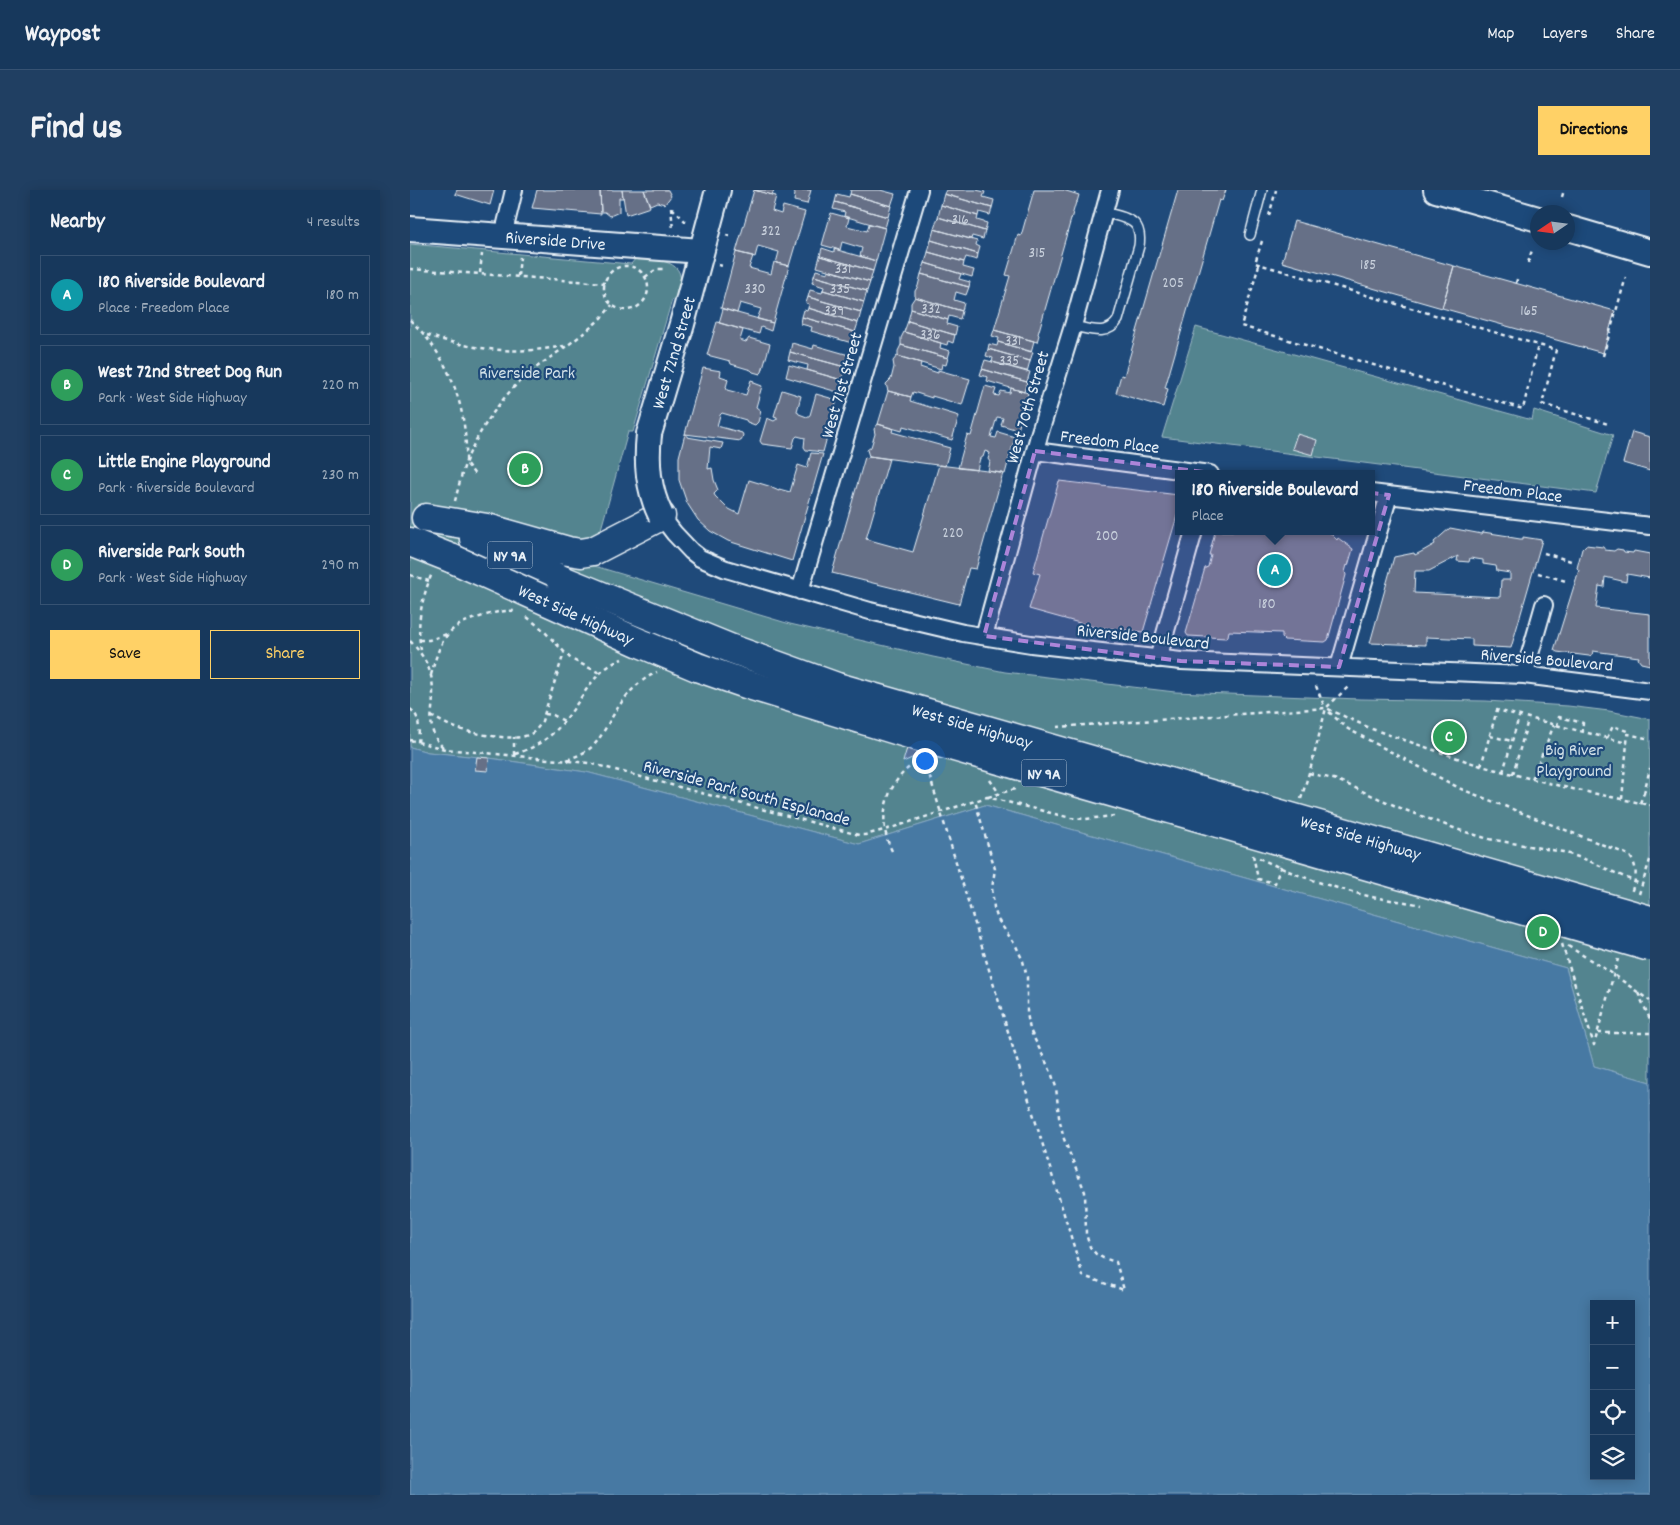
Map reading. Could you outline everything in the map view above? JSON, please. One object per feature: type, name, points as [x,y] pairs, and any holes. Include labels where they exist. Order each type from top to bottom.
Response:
[{"type":"highway","points":[[418,516],[487,528],[581,553],[598,549],[661,516]]},
{"type":"highway","name":"West Side Highway","points":[[459,522],[560,578],[724,646],[837,687],[1650,920]]},
{"type":"highway","name":"West Side Highway","points":[[410,542],[443,564],[698,667],[748,685],[909,734],[1650,947]]},
{"type":"main road","name":"West 72nd Street","points":[[661,516],[652,492],[648,469],[649,434],[682,324],[710,258],[718,190]]},
{"type":"main road","points":[[1436,190],[1530,217]]},
{"type":"main road","name":"Riverside Drive","points":[[410,228],[710,258]]},
{"type":"main road","points":[[1575,230],[1650,252]]},
{"type":"street","points":[[503,236],[514,190]]},
{"type":"street","name":"West 71st Street","points":[[800,591],[919,190]]},
{"type":"street","name":"West 70th Street","points":[[984,636],[1110,190]]},
{"type":"street","name":"Freedom Place","points":[[1035,451],[1180,470]]},
{"type":"street","name":"Freedom Place","points":[[1375,493],[1650,526]]},
{"type":"street","points":[[1339,668],[1389,495]]},
{"type":"street","name":"Riverside Boulevard","points":[[661,516],[682,542],[700,558],[726,569],[900,619],[984,636],[1031,644],[1158,659],[1208,663],[1524,675],[1650,690]]},
{"type":"street","points":[[1158,659],[1193,535]]},
{"type":"street","points":[[1524,675],[1544,605]]},
{"type":"lane","points":[[1250,235],[1262,190]]},
{"type":"lane","points":[[1073,326],[1103,331],[1111,329],[1115,325],[1140,246],[1140,236],[1136,224],[1132,220],[1104,212]]},
{"type":"path","points":[[1268,217],[1276,190]]},
{"type":"path","points":[[1562,197],[1564,190]]},
{"type":"path","points":[[673,234],[671,207],[688,224]]},
{"type":"path","points":[[726,235],[732,237]]},
{"type":"path","points":[[1263,236],[1255,263],[1556,350],[1542,404],[1608,424]]},
{"type":"path","points":[[480,273],[482,250]]},
{"type":"path","points":[[1528,263],[1532,250]]},
{"type":"path","points":[[518,277],[520,253]]},
{"type":"path","points":[[710,258],[723,266]]},
{"type":"path","points":[[1260,264],[1241,326],[1523,409],[1538,345]]},
{"type":"path","points":[[626,266],[633,268],[644,277],[648,290],[643,302],[631,310],[612,305],[605,293],[605,283],[612,272],[626,266]]},
{"type":"path","points":[[410,269],[605,283]]},
{"type":"path","points":[[644,277],[657,269]]},
{"type":"path","points":[[1516,284],[1518,276]]},
{"type":"path","points":[[1604,356],[1626,276]]},
{"type":"path","points":[[466,463],[493,414],[510,392],[527,375],[597,323],[612,305]]},
{"type":"path","points":[[410,320],[425,334],[446,368],[456,390],[463,415],[467,441],[459,522]]},
{"type":"path","points":[[425,334],[452,344],[488,350],[540,351],[565,346]]},
{"type":"path","points":[[466,463],[476,476]]},
{"type":"path","points":[[1544,554],[1571,561]]},
{"type":"path","points":[[421,652],[419,640],[420,608],[429,581],[443,564]]},
{"type":"path","points":[[1538,573],[1566,581]]},
{"type":"path","points":[[410,575],[429,581]]},
{"type":"path","points":[[431,675],[438,650],[452,628],[468,620],[503,611],[514,611],[529,618],[571,659],[600,673]]},
{"type":"path","points":[[419,640],[429,640],[448,633]]},
{"type":"path","points":[[410,641],[421,652],[429,667],[433,695],[431,716],[434,736],[445,749]]},
{"type":"path","points":[[431,716],[456,728],[496,736],[519,738],[532,734],[538,728],[545,714],[564,653]]},
{"type":"path","points":[[566,761],[582,754],[594,745],[623,699],[634,686],[647,677],[665,669]]},
{"type":"path","points":[[1316,686],[1326,708],[1348,729],[1461,789],[1629,856],[1636,868],[1635,882],[1629,901]]},
{"type":"path","points":[[1299,805],[1326,708],[1348,686]]},
{"type":"path","points":[[1048,728],[1326,708],[1372,729],[1481,766],[1650,805]]},
{"type":"path","points":[[410,709],[418,718],[418,742]]},
{"type":"path","points":[[1481,766],[1497,710],[1528,720],[1627,743]]},
{"type":"path","points":[[545,714],[553,715],[564,721]]},
{"type":"path","points":[[1503,772],[1519,717]]},
{"type":"path","points":[[1532,779],[1559,717],[1583,723],[1582,732]]},
{"type":"path","points":[[1512,774],[1528,720]]},
{"type":"path","points":[[1607,738],[1613,726],[1627,730],[1622,799]]},
{"type":"path","points":[[1628,734],[1650,739]]},
{"type":"path","points":[[1490,736],[1512,741]]},
{"type":"path","points":[[514,737],[514,755]]},
{"type":"path","name":"Riverside Park South Esplanade","points":[[410,740],[445,749],[589,763],[851,833],[865,835],[1019,787]]},
{"type":"path","points":[[892,851],[886,836],[886,802],[893,784],[906,768],[926,757],[940,812],[1083,1276],[1124,1290],[1116,1262],[1096,1254],[1090,1247],[1086,1234],[1085,1192],[1064,1138],[1059,1116],[1056,1087],[1051,1072],[1030,1030],[1027,1013],[1027,977],[1023,961],[1016,946],[998,920],[994,908],[992,888],[995,869],[975,801]]},
{"type":"path","points":[[1640,802],[1650,768]]},
{"type":"path","points":[[1309,773],[1336,780],[1405,810],[1462,831],[1516,845],[1563,852],[1587,860],[1642,885]]},
{"type":"path","points":[[985,775],[999,793]]},
{"type":"path","points":[[1646,781],[1650,782]]},
{"type":"path","points":[[1644,793],[1650,793]]},
{"type":"path","points":[[987,797],[1071,818],[1086,819],[1121,816]]},
{"type":"path","points":[[1251,849],[1258,879],[1275,883],[1283,858]]},
{"type":"path","points":[[1248,852],[1280,868],[1329,886],[1361,894],[1428,906]]},
{"type":"path","points":[[1562,857],[1563,852]]},
{"type":"path","points":[[1606,873],[1608,869]]},
{"type":"path","points":[[1613,974],[1594,1045],[1562,944],[1587,956],[1613,974],[1650,1001]]},
{"type":"path","points":[[1637,992],[1650,1019]]},
{"type":"path","points":[[1598,1033],[1650,1033]]},
{"type":"highlighted area","points":[[1035,451],[1389,495],[1339,667],[1181,661],[984,636]]},
{"type":"green space","points":[[410,244],[631,264],[636,258],[665,262],[678,270],[680,286],[676,299],[672,300],[633,432],[628,432],[591,565],[790,624],[1005,672],[1175,692],[1360,699],[1486,701],[1568,706],[1650,719],[1650,1082],[1594,1066],[1566,968],[985,805],[859,844],[586,772],[489,758],[428,752],[410,747]]},
{"type":"green space","points":[[1196,327],[1532,420],[1534,410],[1613,435],[1596,493],[1162,437]]},
{"type":"water","points":[[410,747],[428,752],[489,758],[586,772],[859,844],[985,805],[1566,968],[1594,1066],[1650,1082],[1650,1495],[410,1495]]},
{"type":"building","points":[[457,190],[494,190],[490,205],[455,194]]},
{"type":"building","points":[[537,190],[600,190],[601,214],[532,208]]},
{"type":"building","points":[[600,190],[622,190],[623,198],[619,198],[619,212],[610,216],[605,212],[601,212]]},
{"type":"building","points":[[622,190],[644,190],[650,207],[626,215]]},
{"type":"building","points":[[644,190],[668,190],[671,196],[665,204],[657,202],[650,205]]},
{"type":"building","points":[[754,190],[774,190],[772,195]]},
{"type":"building","points":[[754,190],[776,196],[772,211],[781,214],[783,206],[805,212],[789,266],[776,263],[779,252],[758,246],[755,257],[736,252]]},
{"type":"building","points":[[794,190],[811,190],[807,204],[794,201]]},
{"type":"building","points":[[851,190],[880,190],[895,194],[891,206],[850,194]]},
{"type":"building","points":[[946,190],[976,190],[985,192],[983,197],[994,200],[992,208],[944,194]]},
{"type":"building","points":[[1034,190],[1063,190],[1079,195],[1037,342],[994,330],[1010,276],[1006,275],[1018,235],[1021,236]]},
{"type":"building","points":[[1178,190],[1226,190],[1222,201],[1219,200],[1165,388],[1168,389],[1163,407],[1116,393],[1121,375],[1124,376]]},
{"type":"building","points":[[837,194],[849,197],[850,194],[891,206],[888,217],[835,202]]},
{"type":"building","points":[[944,194],[992,208],[990,215],[979,212],[978,216],[941,205]]},
{"type":"building","points":[[835,202],[888,217],[885,228],[844,216],[845,212],[833,209]]},
{"type":"building","points":[[941,205],[978,216],[977,220],[987,223],[985,231],[938,217]]},
{"type":"building","points":[[831,213],[849,218],[847,226],[867,231],[869,224],[885,228],[876,261],[860,256],[862,248],[842,242],[840,250],[822,245]]},
{"type":"building","points":[[938,217],[985,231],[983,239],[972,236],[971,239],[934,229]]},
{"type":"building","points":[[1294,221],[1454,266],[1442,308],[1282,262]]},
{"type":"building","points":[[934,229],[977,241],[976,245],[980,247],[978,254],[931,240]]},
{"type":"building","points":[[931,240],[978,254],[977,260],[966,257],[964,262],[928,252]]},
{"type":"building","points":[[822,248],[834,252],[834,249],[876,261],[873,271],[820,256]]},
{"type":"building","points":[[736,252],[753,256],[749,268],[771,274],[774,262],[789,266],[773,323],[757,319],[761,309],[740,303],[737,313],[721,308]]},
{"type":"building","points":[[928,252],[964,262],[963,267],[974,270],[972,277],[925,263]]},
{"type":"building","points":[[820,256],[873,271],[870,282],[817,267]]},
{"type":"building","points":[[925,263],[961,274],[959,279],[970,282],[969,287],[921,274]]},
{"type":"building","points":[[1454,266],[1615,311],[1603,353],[1442,308]]},
{"type":"building","points":[[816,270],[828,273],[828,270],[870,282],[867,291],[814,276]]},
{"type":"building","points":[[921,274],[969,287],[966,295],[956,292],[954,300],[964,303],[962,311],[915,297],[915,291]]},
{"type":"building","points":[[814,276],[867,291],[864,302],[823,290],[824,287],[812,283]]},
{"type":"building","points":[[810,290],[822,293],[823,290],[864,302],[861,312],[808,297]]},
{"type":"building","points":[[808,297],[861,312],[858,323],[808,308],[809,304],[806,303]]},
{"type":"building","points":[[915,297],[962,311],[960,319],[949,316],[948,320],[911,309],[911,303]]},
{"type":"building","points":[[808,308],[858,323],[855,332],[802,317],[804,310],[807,311]]},
{"type":"building","points":[[723,309],[773,323],[771,331],[761,327],[759,334],[719,323]]},
{"type":"building","points":[[911,309],[948,320],[947,324],[957,327],[955,335],[908,321]]},
{"type":"building","points":[[802,317],[855,332],[852,343],[811,331],[812,327],[801,324]]},
{"type":"building","points":[[908,321],[955,335],[953,343],[948,341],[947,345],[904,332]]},
{"type":"building","points":[[717,322],[743,330],[740,340],[746,342],[749,338],[770,344],[760,374],[731,364],[730,361],[707,355]]},
{"type":"building","points":[[994,330],[1034,341],[1031,352],[998,342],[999,338],[992,336]]},
{"type":"building","points":[[904,332],[941,343],[940,348],[950,351],[948,358],[901,345],[901,338]]},
{"type":"building","points":[[998,342],[1033,352],[1030,361],[988,349],[989,344],[997,346]]},
{"type":"building","points":[[792,343],[813,349],[814,345],[849,355],[845,367],[790,352]]},
{"type":"building","points":[[901,345],[948,358],[946,365],[942,364],[941,369],[898,356]]},
{"type":"building","points":[[988,349],[1030,361],[1027,372],[992,362],[993,358],[986,356]]},
{"type":"building","points":[[790,352],[845,367],[842,380],[807,370],[808,365],[788,360]]},
{"type":"building","points":[[897,356],[921,363],[920,367],[938,373],[938,370],[970,379],[962,405],[913,392],[911,397],[888,391],[886,384],[891,379],[894,367],[893,361]]},
{"type":"building","points":[[985,360],[1030,372],[1027,382],[982,369]]},
{"type":"building","points":[[789,365],[842,380],[841,393],[786,377]]},
{"type":"building","points":[[703,368],[721,371],[720,376],[728,380],[727,390],[746,395],[751,380],[762,386],[756,407],[761,411],[758,422],[755,425],[746,420],[722,413],[720,415],[717,426],[742,433],[741,441],[685,434]]},
{"type":"building","points":[[982,369],[1027,382],[1024,392],[987,381],[988,377],[980,375]]},
{"type":"building","points":[[985,386],[996,389],[994,395],[999,396],[1001,391],[1010,393],[1011,388],[1028,393],[1018,430],[1001,425],[1003,418],[997,417],[991,437],[996,438],[998,432],[1015,437],[1005,474],[988,471],[990,453],[985,451],[983,457],[980,458],[977,470],[958,468],[967,435],[971,436]]},
{"type":"building","points":[[782,390],[801,396],[797,411],[799,414],[807,417],[810,415],[816,394],[837,400],[823,452],[806,450],[804,447],[805,438],[797,436],[792,448],[762,444],[760,441],[767,418],[774,421],[777,419],[774,416]]},
{"type":"building","points":[[888,391],[911,397],[910,401],[959,416],[952,440],[903,426],[902,431],[878,424]]},
{"type":"building","points":[[878,424],[893,429],[892,432],[950,448],[945,466],[869,456],[867,450],[871,447],[875,434],[874,429]]},
{"type":"building","points":[[1632,432],[1650,437],[1650,471],[1623,463]]},
{"type":"building","points":[[685,434],[687,437],[723,443],[721,449],[710,447],[708,469],[712,468],[718,490],[714,494],[715,496],[727,508],[739,514],[749,480],[779,491],[779,489],[790,492],[798,465],[807,468],[811,453],[823,454],[792,561],[728,541],[710,531],[698,520],[687,503],[679,480],[679,457]]},
{"type":"building","points":[[1297,434],[1317,440],[1313,455],[1292,449]]},
{"type":"building","points":[[869,456],[889,459],[866,539],[913,552],[939,465],[1003,473],[976,569],[969,568],[959,604],[832,573],[865,457],[868,458]]},
{"type":"building","points":[[1059,481],[1175,495],[1175,523],[1143,632],[1094,627],[1029,609],[1040,574],[1033,572]]},
{"type":"building","points":[[1450,528],[1520,539],[1523,539],[1523,537],[1542,540],[1511,648],[1472,646],[1472,639],[1426,637],[1426,645],[1370,643],[1394,557],[1414,553],[1415,555],[1435,544],[1434,542]],"holes":[[[1458,556],[1457,561],[1469,562],[1470,558],[1483,560],[1483,564],[1496,566],[1497,571],[1510,573],[1510,580],[1501,580],[1500,597],[1414,593],[1415,571],[1429,571]]]},
{"type":"building","points":[[1214,535],[1332,535],[1337,540],[1338,538],[1353,549],[1345,572],[1346,575],[1328,640],[1325,642],[1284,640],[1282,633],[1229,631],[1226,638],[1188,636],[1186,633],[1205,568],[1208,567],[1211,555],[1209,555]]},
{"type":"building","points":[[1586,545],[1603,547],[1605,550],[1614,551],[1617,549],[1624,552],[1633,553],[1634,551],[1650,554],[1650,578],[1627,574],[1626,582],[1605,577],[1604,587],[1599,586],[1596,608],[1650,614],[1650,665],[1641,663],[1638,659],[1639,657],[1593,651],[1592,655],[1589,656],[1554,650],[1579,570],[1577,568],[1582,549]]},
{"type":"building","points":[[912,731],[933,751],[903,762]]},
{"type":"building","points":[[477,757],[489,758],[488,771],[475,770]]},
{"type":"place","name":"West 72nd Street Dog Run","points":[[525,469]]},
{"type":"place","name":"180 Riverside Boulevard","points":[[1275,570]]},
{"type":"place","name":"Little Engine Playground","points":[[1449,737]]},
{"type":"place","name":"Riverside Park South","points":[[1543,932]]},
{"type":"park label","name":"Riverside Park","points":[[527,372]]},
{"type":"park label","name":"Big River Playground","points":[[1574,759]]}]
